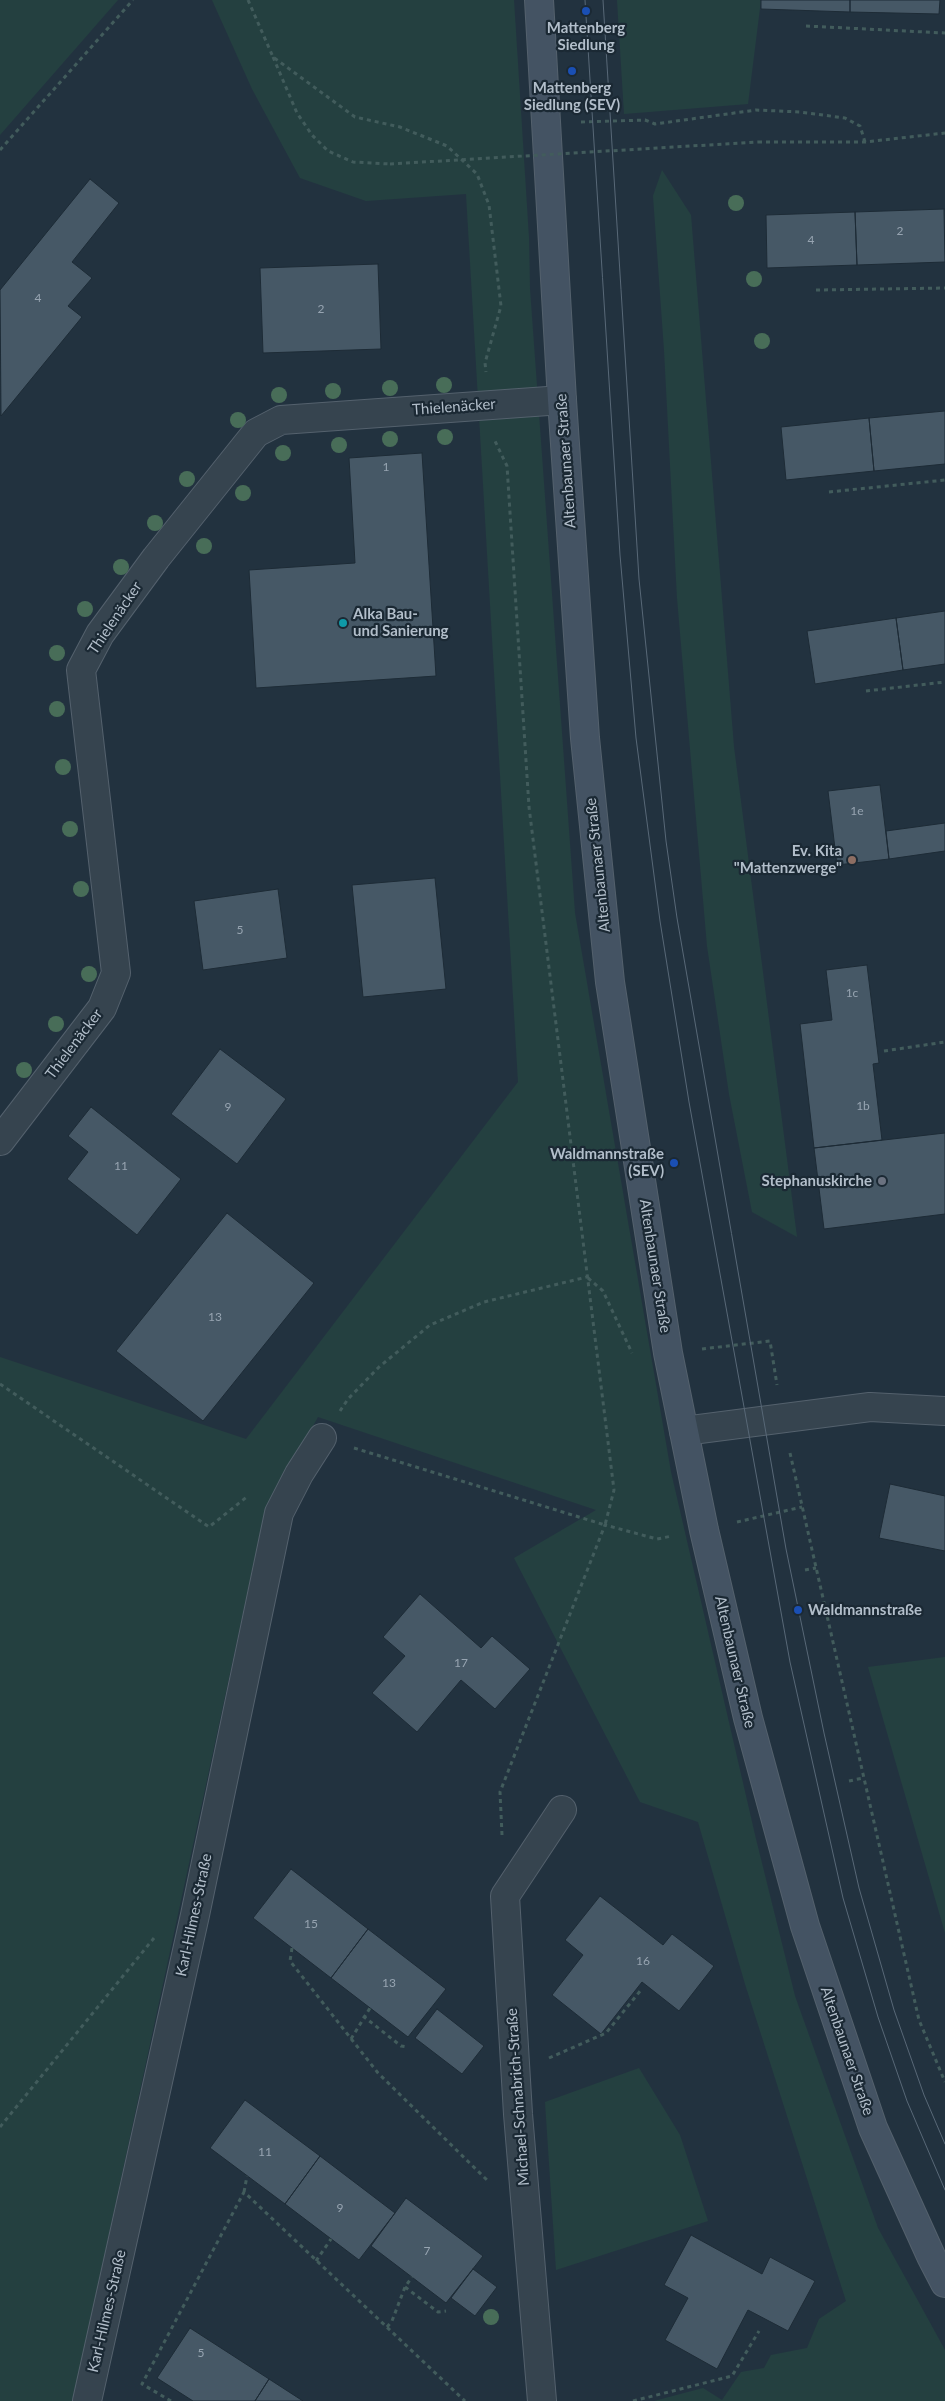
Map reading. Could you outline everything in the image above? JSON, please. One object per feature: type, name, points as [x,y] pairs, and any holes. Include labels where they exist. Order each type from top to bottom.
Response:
[{"type":"main road","name":"Altenbaunaer Straße","points":[[539,0],[584,738],[610,982],[664,1327],[704,1530],[748,1718],[804,1926],[873,2128],[945,2283]]},
{"type":"street","name":"Thielenäcker","points":[[0,1141],[102,1008],[116,973],[81,670],[100,634],[156,558],[256,434],[282,420],[562,400]]},
{"type":"street","points":[[684,1431],[870,1407],[945,1411]]},
{"type":"street","name":"Karl-Hilmes-Straße","points":[[87,2401],[195,1915],[279,1513],[299,1474],[322,1438]]},
{"type":"street","name":"Michael-Schnabrich-Straße","points":[[542,2401],[524,2194],[505,1896],[562,1810]]},
{"type":"path","points":[[0,150],[133,0]]},
{"type":"path","points":[[248,0],[297,113],[312,136],[328,151],[353,162],[390,164],[758,142],[865,142],[945,133]]},
{"type":"path","points":[[806,26],[945,33]]},
{"type":"path","points":[[273,57],[355,117],[400,126],[447,146],[477,174],[489,205],[501,306],[486,363],[490,431],[507,466],[529,807],[614,1490],[605,1525],[500,1792],[503,1839]]},
{"type":"path","points":[[578,122],[645,120],[654,124],[756,110],[800,112],[845,118],[860,126],[865,142]]},
{"type":"path","points":[[816,290],[945,288]]},
{"type":"path","points":[[829,492],[945,480]]},
{"type":"path","points":[[866,691],[945,682]]},
{"type":"path","points":[[884,1051],[945,1042]]},
{"type":"path","points":[[587,1277],[484,1302],[430,1325],[379,1367],[348,1399],[322,1438],[605,1525],[657,1539],[802,1508]]},
{"type":"path","points":[[0,1384],[209,1527],[254,1491]]},
{"type":"path","points":[[782,1418],[919,2020],[945,2082]]},
{"type":"path","points":[[804,1570],[816,1568]]},
{"type":"path","points":[[850,1781],[863,1778]]},
{"type":"path","points":[[0,2127],[150,1942],[168,1924],[195,1915]]},
{"type":"path","points":[[292,1948],[290,1960],[378,2073],[499,2192],[524,2194]]},
{"type":"path","points":[[515,2066],[543,2060],[606,2033],[641,1990]]},
{"type":"path","points":[[351,2039],[363,2016],[370,2008]]},
{"type":"path","points":[[363,2016],[401,2046],[407,2047]]},
{"type":"path","points":[[171,2401],[142,2384],[244,2192],[247,2176]]},
{"type":"path","points":[[244,2192],[465,2401]]},
{"type":"path","points":[[316,2261],[331,2239]]},
{"type":"path","points":[[387,2328],[392,2321],[405,2287],[412,2277]]},
{"type":"path","points":[[405,2287],[438,2312],[446,2311]]},
{"type":"path","points":[[633,2401],[732,2376],[759,2331]]},
{"type":"green space","points":[[0,0],[118,0],[0,135]]},
{"type":"green space","points":[[212,0],[514,0],[529,238],[530,289],[575,913],[671,1472],[756,1839],[795,1996],[878,2228],[945,2350],[945,2401],[654,2401],[703,2388],[722,2400],[741,2372],[764,2368],[771,2355],[807,2348],[819,2319],[846,2301],[745,1984],[698,1822],[640,1802],[514,1558],[596,1510],[318,1417],[265,1511],[73,2401],[0,2401],[0,1357],[246,1439],[518,1082],[466,194],[366,201],[300,178],[252,89]]},
{"type":"green space","points":[[617,0],[761,0],[748,104],[624,114]]},
{"type":"green space","points":[[662,170],[691,215],[734,747],[797,1237],[752,1212],[729,1094],[707,946],[677,598],[664,350],[653,196]]},
{"type":"green space","points":[[945,1657],[945,1933],[868,1667]]},
{"type":"green space","points":[[639,2068],[680,2135],[708,2221],[556,2270],[545,2102]]},
{"type":"building","points":[[761,0],[850,0],[850,12],[761,9]]},
{"type":"building","points":[[850,0],[940,0],[939,14],[850,12]]},
{"type":"building","points":[[90,179],[119,203],[72,262],[92,278],[68,306],[82,317],[1,416],[0,290]]},
{"type":"building","points":[[944,209],[945,262],[857,265],[855,212]]},
{"type":"building","points":[[855,212],[857,265],[767,268],[766,215]]},
{"type":"building","points":[[378,264],[381,349],[263,353],[260,268]]},
{"type":"building","points":[[945,411],[945,464],[874,471],[869,418]]},
{"type":"building","points":[[869,418],[874,471],[786,480],[781,427]]},
{"type":"building","name":"Alka Bau- und Sanierung","points":[[422,453],[436,676],[256,688],[249,570],[355,563],[349,458]]},
{"type":"building","points":[[945,611],[945,664],[903,670],[896,618]]},
{"type":"building","points":[[896,618],[903,670],[815,684],[807,631]]},
{"type":"building","points":[[880,785],[889,859],[837,865],[828,791]]},
{"type":"building","points":[[945,823],[945,851],[889,859],[886,831]]},
{"type":"building","points":[[435,878],[446,989],[363,997],[352,885]]},
{"type":"building","points":[[278,889],[287,958],[203,970],[194,901]]},
{"type":"building","points":[[867,965],[879,1063],[873,1064],[882,1140],[814,1148],[800,1024],[832,1020],[826,970]]},
{"type":"building","points":[[220,1049],[286,1099],[237,1164],[171,1114]]},
{"type":"building","points":[[91,1107],[181,1179],[137,1235],[67,1179],[88,1152],[68,1136]]},
{"type":"building","name":"Stephanuskirche","points":[[945,1133],[945,1214],[824,1229],[814,1148]]},
{"type":"building","points":[[227,1213],[314,1283],[203,1421],[116,1351]]},
{"type":"building","points":[[890,1484],[945,1496],[945,1551],[879,1538]]},
{"type":"building","points":[[420,1594],[481,1648],[492,1636],[530,1669],[495,1709],[461,1680],[417,1732],[372,1693],[405,1656],[383,1637]]},
{"type":"building","points":[[291,1869],[368,1929],[331,1978],[253,1918]]},
{"type":"building","points":[[600,1896],[663,1945],[672,1934],[714,1966],[679,2011],[642,1982],[601,2034],[552,1995],[583,1955],[565,1940]]},
{"type":"building","points":[[368,1929],[446,1989],[408,2037],[331,1978]]},
{"type":"building","points":[[437,2009],[484,2046],[462,2074],[415,2038]]},
{"type":"building","points":[[245,2100],[320,2156],[285,2204],[210,2148]]},
{"type":"building","points":[[320,2156],[395,2213],[359,2260],[285,2204]]},
{"type":"building","points":[[406,2198],[483,2256],[446,2303],[371,2246]]},
{"type":"building","points":[[691,2235],[762,2274],[770,2257],[815,2281],[788,2331],[748,2310],[717,2369],[665,2340],[688,2298],[664,2285]]},
{"type":"building","points":[[473,2269],[497,2287],[475,2316],[451,2298]]},
{"type":"building","points":[[190,2328],[269,2379],[255,2401],[193,2401],[157,2378]]},
{"type":"building","points":[[269,2379],[303,2401],[255,2401]]},
{"type":"tram line","points":[[585,0],[620,555],[636,738],[660,921],[689,1102],[790,1662],[843,1898],[878,2017],[907,2101],[945,2190]]},
{"type":"tram line","points":[[603,0],[639,579],[666,841],[677,918],[786,1549],[824,1733],[859,1888],[894,2010],[924,2095],[945,2144]]},
{"type":"place","name":"Mattenberg Siedlung","points":[[586,11]]},
{"type":"place","name":"Mattenberg Siedlung (SEV)","points":[[572,71]]},
{"type":"place","name":"Alka Bau- und Sanierung","points":[[343,623]]},
{"type":"place","name":"Ev. Kita \"Mattenzwerge\"","points":[[852,860]]},
{"type":"place","name":"Waldmannstraße (SEV)","points":[[674,1163]]},
{"type":"place","name":"Stephanuskirche","points":[[882,1181]]},
{"type":"place","name":"Waldmannstraße","points":[[798,1610]]}]
